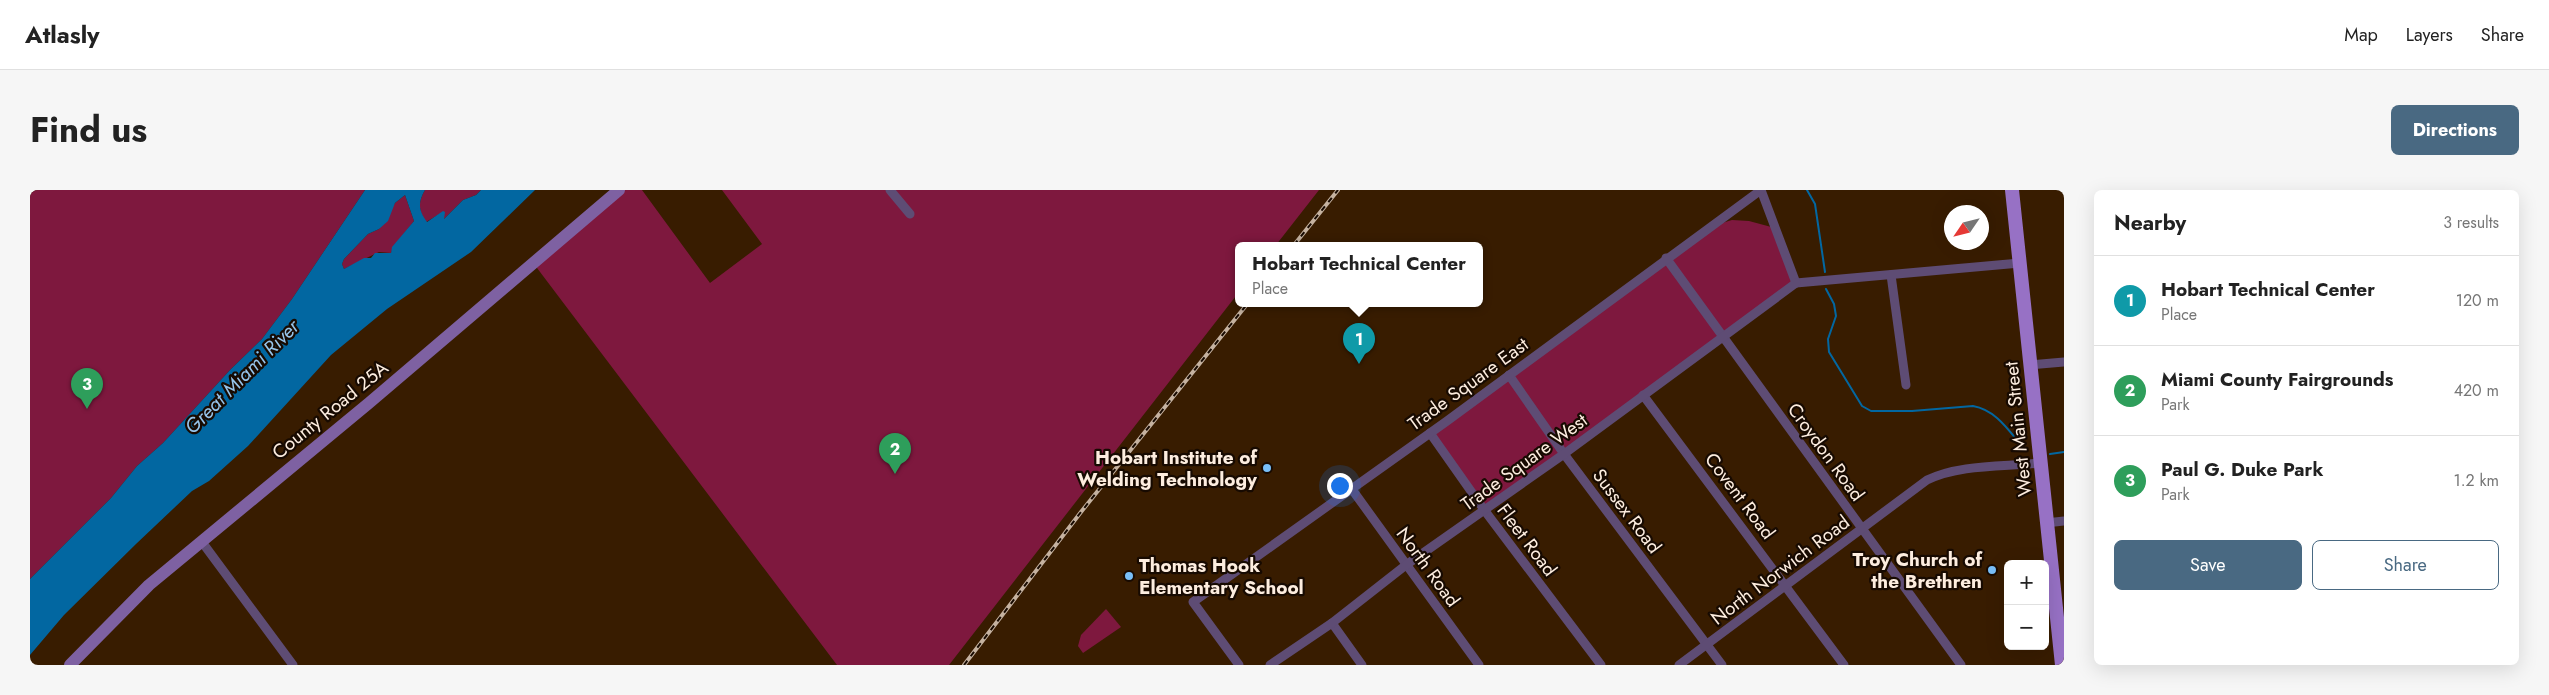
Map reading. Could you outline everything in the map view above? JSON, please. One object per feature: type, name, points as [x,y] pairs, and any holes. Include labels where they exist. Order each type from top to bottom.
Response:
[{"type":"main road","name":"County Road 25A","points":[[70,665],[149,585],[507,287],[619,190]]},
{"type":"main road","name":"West Main Street","points":[[2012,190],[2062,665]]},
{"type":"street","points":[[890,190],[910,214]]},
{"type":"street","points":[[1761,190],[1796,283],[2020,263]]},
{"type":"street","name":"Trade Square East","points":[[1239,665],[1193,602],[1430,433],[1761,190]]},
{"type":"street","name":"Croydon Road","points":[[1666,258],[1961,665]]},
{"type":"street","points":[[1891,275],[1906,385]]},
{"type":"street","name":"Trade Square West","points":[[1270,665],[1332,622],[1406,565],[1564,454],[1721,336],[1796,283]]},
{"type":"street","points":[[2030,365],[2064,362]]},
{"type":"street","name":"Sussex Road","points":[[1509,375],[1564,454],[1722,665]]},
{"type":"street","name":"Covent Road","points":[[1643,395],[1788,586],[1844,665]]},
{"type":"street","name":"Fleet Road","points":[[1430,433],[1485,511],[1601,665]]},
{"type":"street","name":"North Norwich Road","points":[[1679,665],[1788,586],[1927,480],[1939,474],[1956,471],[2040,463]]},
{"type":"street","name":"North Road","points":[[1351,488],[1479,665]]},
{"type":"street","points":[[2046,523],[2064,521]]},
{"type":"street","points":[[202,542],[293,665]]},
{"type":"street","points":[[1332,622],[1362,665]]},
{"type":"shaded area","points":[[30,190],[365,190],[292,299],[262,339],[230,370],[163,443],[137,466],[111,498],[30,579]]},
{"type":"shaded area","points":[[425,190],[481,190],[476,195],[463,200],[444,219],[443,212],[426,222],[421,214],[420,206]]},
{"type":"shaded area","points":[[619,190],[642,190],[710,283],[762,244],[722,190],[1319,190],[1278,242],[1235,242],[1235,297],[949,665],[837,665],[534,264]]},
{"type":"shaded area","points":[[405,195],[414,221],[393,247],[391,253],[379,252],[344,269],[342,264],[344,259],[368,234],[379,229],[395,203]]},
{"type":"shaded area","points":[[1732,220],[1749,221],[1775,228],[1796,283],[1485,511],[1430,433],[1709,227]]},
{"type":"shaded area","points":[[1106,609],[1121,627],[1083,653],[1078,646],[1081,635]]},
{"type":"water","name":"Great Miami River","points":[[365,190],[425,190],[420,206],[427,222],[443,211],[445,212],[444,219],[463,200],[476,195],[481,190],[535,190],[471,252],[387,309],[331,355],[248,446],[209,481],[192,491],[136,544],[64,615],[30,655],[30,579],[111,498],[137,466],[163,443],[230,370],[262,339],[292,299]],"holes":[[[405,195],[414,221],[392,247],[391,253],[375,253],[371,258],[364,258],[344,269],[342,264],[344,259],[368,234],[379,229],[388,221],[395,203]]]},
{"type":"waterway","points":[[1807,190],[1815,204],[1825,272]]},
{"type":"waterway","points":[[1826,289],[1834,304],[1836,316],[1828,339],[1829,352],[1862,406],[1871,411],[1912,411],[1973,406],[1988,411],[2005,426],[2021,445]]},
{"type":"waterway","points":[[2050,454],[2064,452]]},
{"type":"railway","points":[[1296,242],[1338,190]]},
{"type":"railway","points":[[964,665],[1081,512],[1245,307]]},
{"type":"place","name":"Hobart Technical Center","points":[[1359,364]]},
{"type":"place","name":"Paul G. Duke Park","points":[[87,409]]},
{"type":"place","name":"Hobart Institute of Welding Technology","points":[[1267,468]]},
{"type":"place","name":"Miami County Fairgrounds","points":[[895,474]]},
{"type":"place","name":"Troy Church of the Brethren","points":[[1992,570]]},
{"type":"place","name":"Thomas Hook Elementary School","points":[[1129,576]]}]
